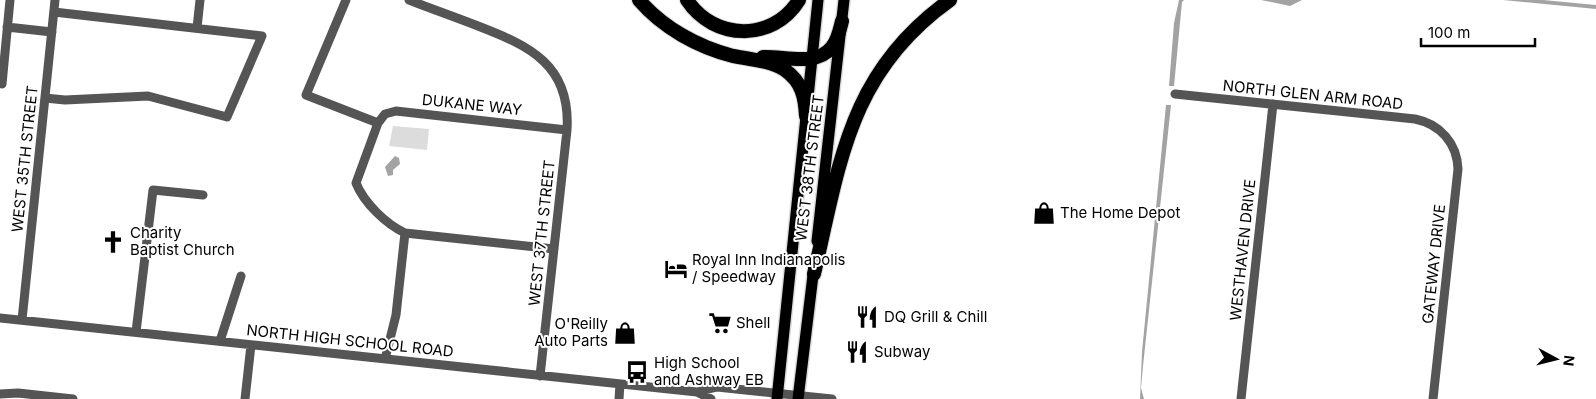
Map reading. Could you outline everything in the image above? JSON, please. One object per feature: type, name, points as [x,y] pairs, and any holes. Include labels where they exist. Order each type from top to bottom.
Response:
[{"type":"highway","points":[[639,0],[680,34],[711,49],[778,66],[786,71],[801,88],[805,101],[806,116]]},
{"type":"highway","points":[[687,0],[698,14],[713,25],[732,31],[745,32],[758,30],[776,23],[791,11],[799,0]]},
{"type":"highway","points":[[814,274],[840,160],[857,111],[872,82],[892,55],[922,22],[950,0]]},
{"type":"highway","points":[[740,57],[812,58],[822,55],[832,47],[842,21]]},
{"type":"main road","name":"WEST 38TH STREET","points":[[777,396],[818,0]]},
{"type":"main road","name":"WEST 38TH STREET","points":[[798,397],[814,274],[844,0]]},
{"type":"street","points":[[2,84],[10,0]]},
{"type":"street","name":"WEST 35TH STREET","points":[[22,320],[55,0]]},
{"type":"street","points":[[197,28],[200,0]]},
{"type":"street","points":[[346,0],[306,95],[378,123],[356,183],[362,197],[397,229],[405,233],[554,249]]},
{"type":"street","name":"WEST 37TH STREET","points":[[409,0],[523,44],[552,68],[564,93],[568,111],[567,130],[540,376]]},
{"type":"street","points":[[45,98],[65,100],[148,96],[227,117],[262,36],[54,12]]},
{"type":"street","points":[[7,28],[52,32]]},
{"type":"street","name":"NORTH GLEN ARM ROAD","points":[[1175,94],[1418,120],[1434,126],[1445,134]]},
{"type":"street","name":"WESTHAVEN DRIVE","points":[[1241,399],[1272,104]]},
{"type":"street","name":"DUKANE WAY","points":[[378,123],[385,114],[396,111],[567,130]]},
{"type":"street","name":"GATEWAY DRIVE","points":[[1433,399],[1458,169],[1456,156],[1445,134]]},
{"type":"street","points":[[136,332],[153,190],[203,195]]},
{"type":"street","points":[[385,359],[387,342],[392,332],[396,315],[405,233]]},
{"type":"street","points":[[220,341],[241,276]]},
{"type":"street","name":"NORTH HIGH SCHOOL ROAD","points":[[0,318],[697,392],[717,387],[777,396],[832,399]]},
{"type":"street","points":[[245,399],[251,345]]},
{"type":"street","points":[[619,399],[620,384]]},
{"type":"street","name":"NORTH HIGH SCHOOL ROAD","points":[[697,392],[711,399]]},
{"type":"street","points":[[0,394],[73,399]]},
{"type":"shaded area","points":[[1179,0],[1184,0],[1182,2],[1174,86],[1169,86],[1174,23]]},
{"type":"shaded area","points":[[1261,0],[1302,0],[1290,6]]},
{"type":"shaded area","points":[[1503,0],[1543,0],[1596,5],[1596,9]]},
{"type":"shaded area","points":[[1166,105],[1171,105],[1143,366],[1141,388],[1144,399],[1140,399],[1142,352]]},
{"type":"shaded area","points":[[393,126],[429,129],[427,150],[389,146]]},
{"type":"shaded area","points":[[395,156],[399,158],[400,164],[393,170],[393,175],[388,176],[385,167]]},
{"type":"place","name":"The Home Depot","points":[[1044,213]]},
{"type":"place","name":"Charity Baptist Church","points":[[113,242]]},
{"type":"place","name":"Royal Inn Indianapolis / Speedway","points":[[676,269]]},
{"type":"place","name":"DQ Grill & Chill","points":[[867,317]]},
{"type":"place","name":"Shell","points":[[720,323]]},
{"type":"place","name":"O'Reilly Auto Parts","points":[[625,333]]},
{"type":"place","name":"Subway","points":[[857,352]]},
{"type":"place","name":"High School and Ashway EB","points":[[637,372]]}]
